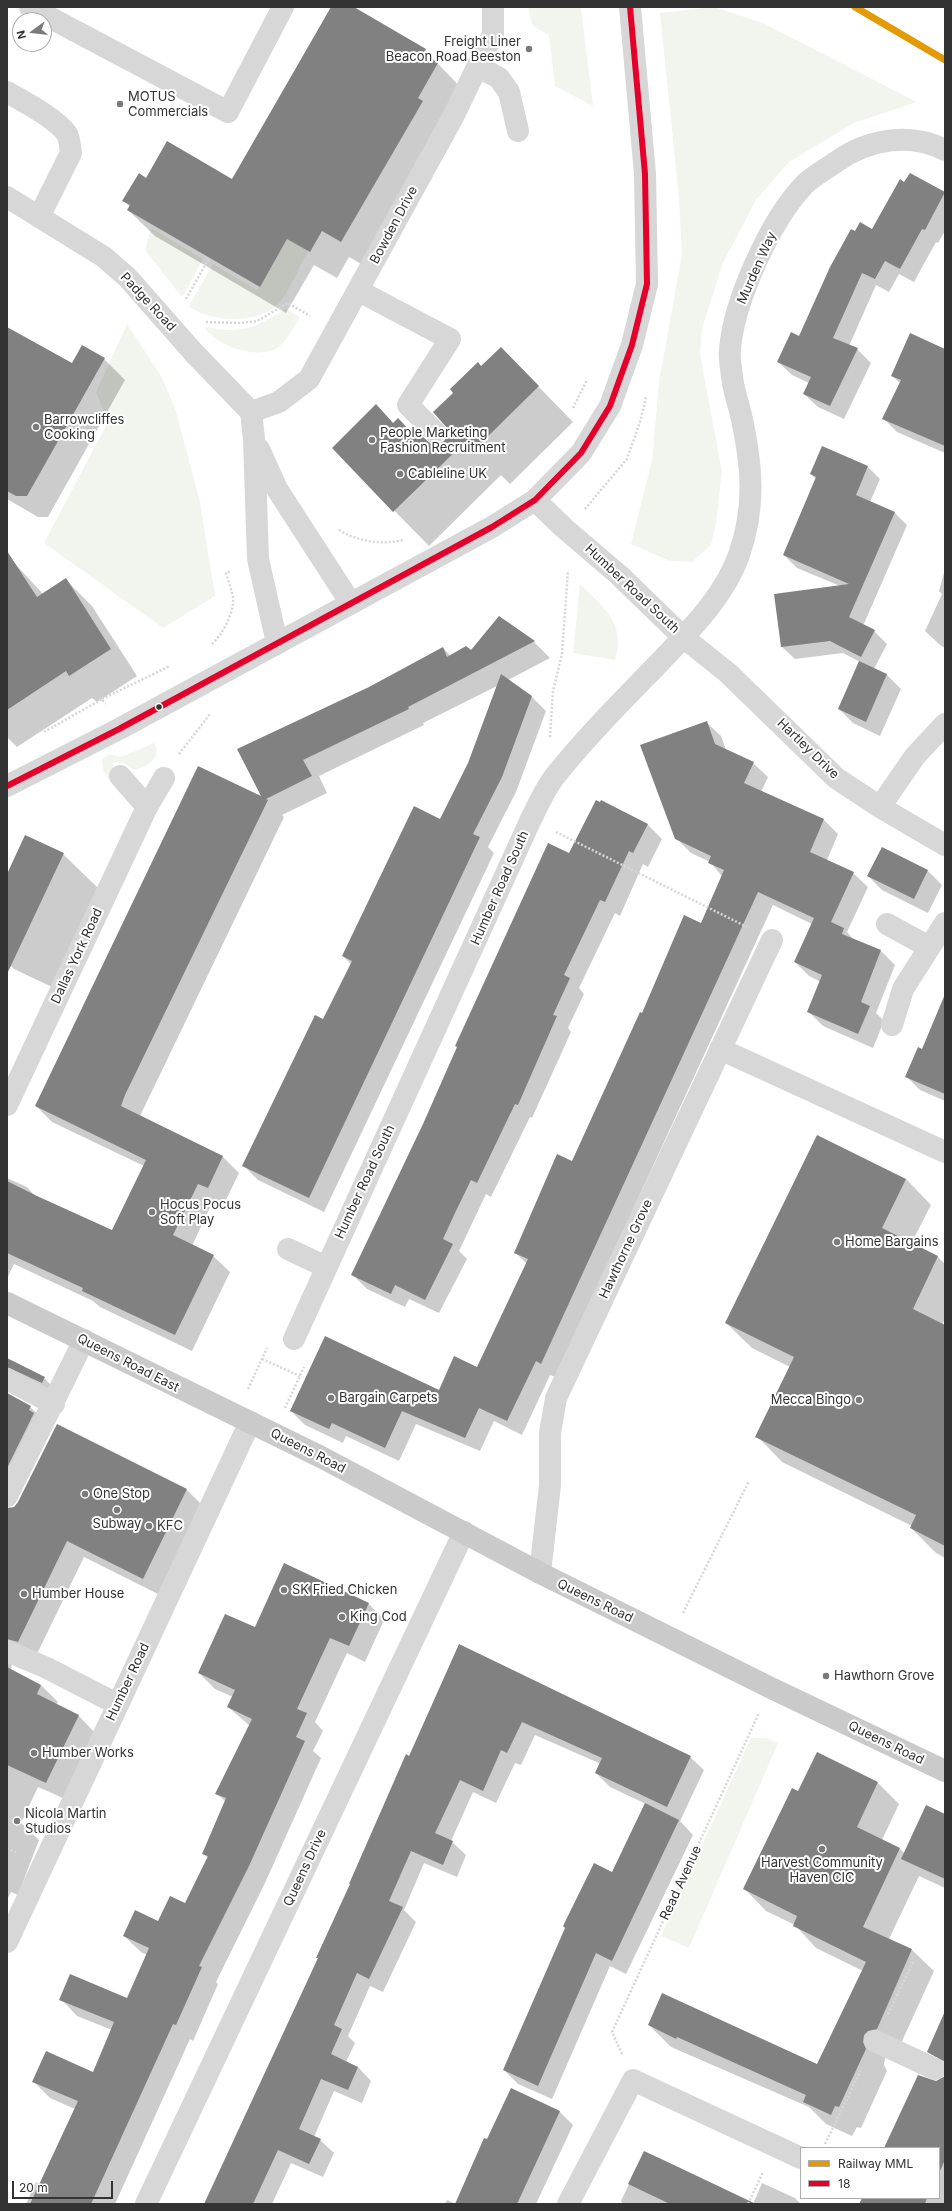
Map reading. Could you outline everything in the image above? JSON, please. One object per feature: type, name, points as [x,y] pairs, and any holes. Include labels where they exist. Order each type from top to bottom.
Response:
[{"type":"main road","name":"Queens Road East","points":[[7,1303],[84,1340],[164,1382],[250,1422]]},
{"type":"main road","name":"Queens Road","points":[[250,1422],[464,1532],[540,1574],[770,1688],[945,1771]]},
{"type":"street","points":[[30,7],[228,112],[283,7]]},
{"type":"street","name":"Bowden Drive","points":[[251,412],[279,402],[309,379],[359,291],[453,117],[493,34],[494,7]]},
{"type":"street","points":[[7,786],[119,729],[276,642],[350,602],[439,557],[492,527],[535,500],[581,453],[610,406],[632,345],[647,284],[645,174],[630,12]]},
{"type":"street","points":[[478,66],[499,78],[509,92],[518,131]]},
{"type":"street","points":[[7,92],[40,111],[67,134],[70,142],[70,153],[39,217]]},
{"type":"street","name":"Murden Way","points":[[683,637],[717,597],[739,556],[751,504],[750,466],[741,415],[732,379],[730,350],[742,296],[763,249],[787,207],[805,184],[844,156],[879,142],[905,138],[930,142],[945,150]]},
{"type":"street","name":"Padge Road","points":[[7,197],[104,257],[128,278],[251,412]]},
{"type":"street","points":[[359,291],[450,339],[408,405],[435,432]]},
{"type":"street","points":[[251,412],[254,439],[258,559],[276,642]]},
{"type":"street","points":[[254,439],[277,489],[350,602]]},
{"type":"street","name":"Humber Road South","points":[[294,1339],[531,819],[553,778],[683,637],[619,575],[564,528],[535,500]]},
{"type":"street","name":"Hartley Drive","points":[[683,637],[728,672],[836,778],[880,807],[945,845]]},
{"type":"street","points":[[880,807],[915,756],[945,724]]},
{"type":"street","points":[[120,776],[147,807]]},
{"type":"street","name":"Dallas York Road","points":[[7,1105],[147,807],[164,778]]},
{"type":"street","points":[[892,1025],[903,989],[945,923]]},
{"type":"street","points":[[887,924],[929,947]]},
{"type":"street","name":"Hawthorne Grove","points":[[540,1574],[550,1485],[550,1433],[556,1398],[772,940]]},
{"type":"street","points":[[720,1049],[945,1152]]},
{"type":"street","points":[[288,1249],[326,1267]]},
{"type":"street","points":[[7,1496],[54,1404],[84,1340]]},
{"type":"street","points":[[7,1379],[54,1404]]},
{"type":"street","name":"Humber Road","points":[[7,1942],[250,1422]]},
{"type":"street","name":"Queens Drive","points":[[146,2204],[464,1532]]},
{"type":"street","points":[[7,1651],[47,1668],[117,1704]]},
{"type":"street","points":[[875,2041],[935,2069]]},
{"type":"street","points":[[568,2204],[633,2080],[800,2158]]},
{"type":"path","points":[[177,333],[209,258]]},
{"type":"path","points":[[177,333],[199,321],[241,323],[257,321],[288,303],[336,331]]},
{"type":"path","points":[[553,778],[549,730],[553,691],[562,654],[569,577],[564,528]]},
{"type":"path","points":[[164,778],[178,755],[211,713]]},
{"type":"path","points":[[531,819],[772,940]]},
{"type":"path","points":[[250,1422],[259,1404],[245,1397],[275,1330],[313,1347],[283,1414]]},
{"type":"path","points":[[262,1358],[300,1376]]},
{"type":"path","points":[[671,1638],[749,1481]]},
{"type":"path","name":"Read Avenue","points":[[633,2080],[612,2032],[770,1688]]},
{"type":"path","points":[[748,2204],[775,2146]]},
{"type":"shaded area","points":[[528,7],[581,7],[593,106],[555,86],[549,35],[532,25]]},
{"type":"shaded area","points":[[714,7],[763,23],[917,102],[854,123],[789,162],[756,200],[723,263],[702,328],[700,354],[722,472],[716,523],[711,545],[692,562],[670,561],[631,544],[652,461],[659,382],[682,254],[679,198],[660,13]]},
{"type":"shaded area","points":[[151,228],[203,259],[182,297],[145,250]]},
{"type":"shaded area","points":[[287,239],[308,251],[284,296],[280,302],[271,309],[261,315],[235,319],[209,316],[198,312],[189,306],[213,264],[257,290]]},
{"type":"shaded area","points":[[285,309],[300,317],[289,336],[281,345],[273,350],[252,352],[241,350],[220,341],[205,329],[207,327],[229,330],[248,328],[266,321]]},
{"type":"shaded area","points":[[127,324],[161,376],[175,408],[200,502],[215,596],[163,628],[44,543],[108,422],[96,392]]},
{"type":"shaded area","points":[[580,584],[611,617],[618,636],[618,647],[615,660],[573,653]]},
{"type":"shaded area","points":[[154,743],[156,748],[155,757],[144,767],[134,770],[124,763],[114,762],[109,779],[103,771],[102,759],[109,754],[121,757]]},
{"type":"shaded area","points":[[751,1738],[766,1738],[778,1743],[689,1948],[661,1936]]},
{"type":"building","points":[[331,7],[354,7],[426,49],[423,54],[438,63],[418,98],[423,101],[341,242],[322,231],[310,252],[287,239],[260,287],[127,210],[130,205],[122,201],[139,173],[146,178],[167,141],[232,179]]},
{"type":"building","points":[[910,173],[945,192],[925,230],[922,229],[900,269],[885,261],[875,279],[862,273],[833,338],[858,348],[830,406],[803,394],[811,377],[777,362],[791,332],[799,336],[830,267],[851,229],[855,231],[860,222],[872,229],[900,179],[904,182]]},
{"type":"building","name":"Barrowcliffes Cooking","points":[[7,327],[72,363],[82,345],[105,358],[27,496],[16,496],[7,491]]},
{"type":"building","points":[[910,333],[945,349],[945,446],[882,419],[901,380],[891,376]]},
{"type":"building","points":[[501,347],[539,386],[474,450],[466,441],[393,512],[332,448],[376,404],[393,423],[398,418],[412,433],[415,430],[431,444],[438,444],[444,441],[447,435],[447,428],[433,412],[453,393],[450,389],[478,362],[481,366]]},
{"type":"building","points":[[822,446],[868,466],[856,495],[895,512],[849,617],[875,630],[861,657],[830,641],[781,647],[774,594],[849,584],[783,555],[816,477],[810,474]]},
{"type":"building","points":[[7,551],[37,597],[66,578],[111,649],[69,676],[66,671],[7,710]]},
{"type":"building","points":[[499,616],[535,641],[408,707],[409,709],[303,760],[312,776],[266,799],[268,800],[125,1095],[121,1106],[223,1156],[208,1188],[198,1184],[173,1235],[214,1255],[175,1335],[82,1291],[83,1288],[7,1253],[7,1181],[112,1230],[146,1160],[35,1106],[198,766],[261,796],[237,749],[369,687],[443,647],[447,657],[466,646],[471,650]]},
{"type":"building","points":[[859,661],[887,674],[866,722],[838,709]]},
{"type":"building","points":[[501,674],[532,696],[502,777],[473,834],[480,837],[309,1198],[242,1166],[315,1015],[323,1019],[352,961],[342,956],[414,806],[440,819],[468,763]]},
{"type":"building","points":[[707,721],[715,744],[754,762],[744,783],[824,819],[810,852],[854,872],[831,922],[844,928],[842,934],[881,950],[861,1002],[870,1006],[858,1034],[807,1012],[822,975],[794,962],[814,918],[758,892],[541,1364],[536,1361],[507,1421],[479,1408],[465,1438],[402,1411],[385,1448],[332,1423],[329,1429],[290,1411],[325,1336],[439,1390],[454,1356],[477,1367],[528,1259],[514,1253],[557,1154],[572,1161],[640,1012],[642,1013],[684,915],[701,923],[724,870],[708,863],[711,856],[675,839],[640,745]]},
{"type":"building","points":[[596,800],[600,802],[601,800],[648,824],[633,853],[629,851],[605,902],[600,900],[564,975],[570,978],[553,1015],[557,1016],[518,1105],[515,1104],[477,1183],[471,1180],[455,1213],[443,1239],[453,1244],[425,1300],[395,1285],[391,1294],[351,1275],[423,1124],[457,1047],[455,1046],[548,843],[569,853]]},
{"type":"building","points":[[25,835],[64,853],[7,974],[7,874]]},
{"type":"building","points":[[882,847],[928,870],[914,899],[867,876]]},
{"type":"building","points":[[945,994],[945,1094],[905,1077],[918,1047],[922,1049]]},
{"type":"building","points":[[817,1135],[906,1179],[882,1228],[938,1256],[913,1309],[945,1325],[945,1546],[910,1528],[916,1515],[755,1437],[794,1357],[725,1323]]},
{"type":"building","points":[[7,1358],[45,1377],[42,1383],[7,1367]]},
{"type":"building","points":[[7,1393],[31,1406],[29,1410],[34,1413],[7,1468]]},
{"type":"building","points":[[57,1424],[187,1489],[143,1579],[67,1541],[18,1642],[7,1639],[7,1508],[14,1507],[18,1502]]},
{"type":"building","points":[[284,1563],[369,1603],[349,1646],[330,1638],[297,1709],[307,1713],[296,1737],[305,1741],[249,1866],[199,1966],[202,1967],[176,2025],[173,2024],[91,2204],[30,2204],[78,2101],[32,2082],[46,2051],[93,2072],[114,2022],[59,2000],[70,1974],[127,1998],[149,1948],[123,1936],[135,1910],[158,1921],[170,1896],[185,1903],[208,1856],[202,1854],[226,1798],[215,1794],[252,1719],[227,1707],[235,1690],[198,1673],[225,1614],[255,1627]]},
{"type":"building","points":[[459,1644],[691,1756],[667,1807],[595,1773],[602,1758],[522,1722],[507,1753],[501,1750],[483,1791],[460,1780],[435,1833],[453,1841],[443,1865],[411,1851],[389,1901],[403,1907],[369,1979],[357,1973],[334,2025],[342,2029],[331,2054],[358,2067],[348,2090],[321,2079],[299,2129],[321,2139],[309,2164],[278,2150],[253,2204],[204,2204],[318,1958],[316,1958],[350,1884],[406,1754],[409,1756]]},
{"type":"building","name":"Humber Works","points":[[7,1667],[41,1685],[37,1694],[79,1715],[46,1783],[7,1765]]},
{"type":"building","points":[[817,1752],[878,1782],[857,1827],[900,1848],[863,1927],[912,1949],[877,2029],[868,2031],[864,2035],[863,2042],[866,2049],[839,2107],[835,2106],[831,2115],[803,2102],[806,2095],[677,2037],[676,2039],[648,2025],[662,1993],[817,2064],[866,1962],[793,1926],[797,1916],[743,1889],[792,1788],[798,1791]]},
{"type":"building","points":[[645,1803],[679,1820],[612,1961],[596,1953],[538,2086],[503,2070],[565,1928],[563,1926],[594,1863],[612,1872]]},
{"type":"building","points":[[926,1805],[945,1814],[945,1879],[901,1859]]},
{"type":"building","points":[[945,2011],[945,2062],[927,2052]]},
{"type":"building","points":[[918,2075],[936,2081],[945,2076],[945,2160],[940,2171],[940,2147],[884,2147]]},
{"type":"building","points":[[511,2088],[560,2111],[517,2204],[455,2204],[484,2138],[487,2139]]},
{"type":"building","points":[[644,2151],[756,2204],[670,2204],[628,2184]]},
{"type":"building","points":[[862,2199],[927,2199],[925,2204],[859,2204]]},
{"type":"rail line","name":"MML","points":[[855,7],[945,60]]},
{"type":"transit line","name":"18","points":[[7,786],[119,729],[492,527],[535,500],[581,453],[610,406],[632,345],[647,284],[645,174],[630,7]]},
{"type":"place","name":"Freight Liner Beacon Road Beeston","points":[[529,49]]},
{"type":"place","name":"MOTUS Commercials","points":[[120,104]]},
{"type":"place","name":"Barrowcliffes Cooking","points":[[36,427]]},
{"type":"place","name":"People Marketing Fashion Recruitment","points":[[372,440]]},
{"type":"place","name":"Cableline UK","points":[[400,474]]},
{"type":"place","name":"Hocus Pocus Soft Play","points":[[152,1212]]},
{"type":"place","name":"Home Bargains","points":[[837,1242]]},
{"type":"place","name":"Bargain Carpets","points":[[331,1398]]},
{"type":"place","name":"Mecca Bingo","points":[[859,1400]]},
{"type":"place","name":"One Stop","points":[[85,1494]]},
{"type":"place","name":"Subway","points":[[117,1510]]},
{"type":"place","name":"KFC","points":[[149,1526]]},
{"type":"place","name":"SK Fried Chicken","points":[[284,1590]]},
{"type":"place","name":"Humber House","points":[[24,1594]]},
{"type":"place","name":"King Cod","points":[[342,1617]]},
{"type":"place","name":"Hawthorn Grove","points":[[826,1676]]},
{"type":"place","name":"Humber Works","points":[[34,1753]]},
{"type":"place","name":"Nicola Martin Studios","points":[[17,1821]]},
{"type":"place","name":"Harvest Community Haven CIC","points":[[822,1849]]}]
